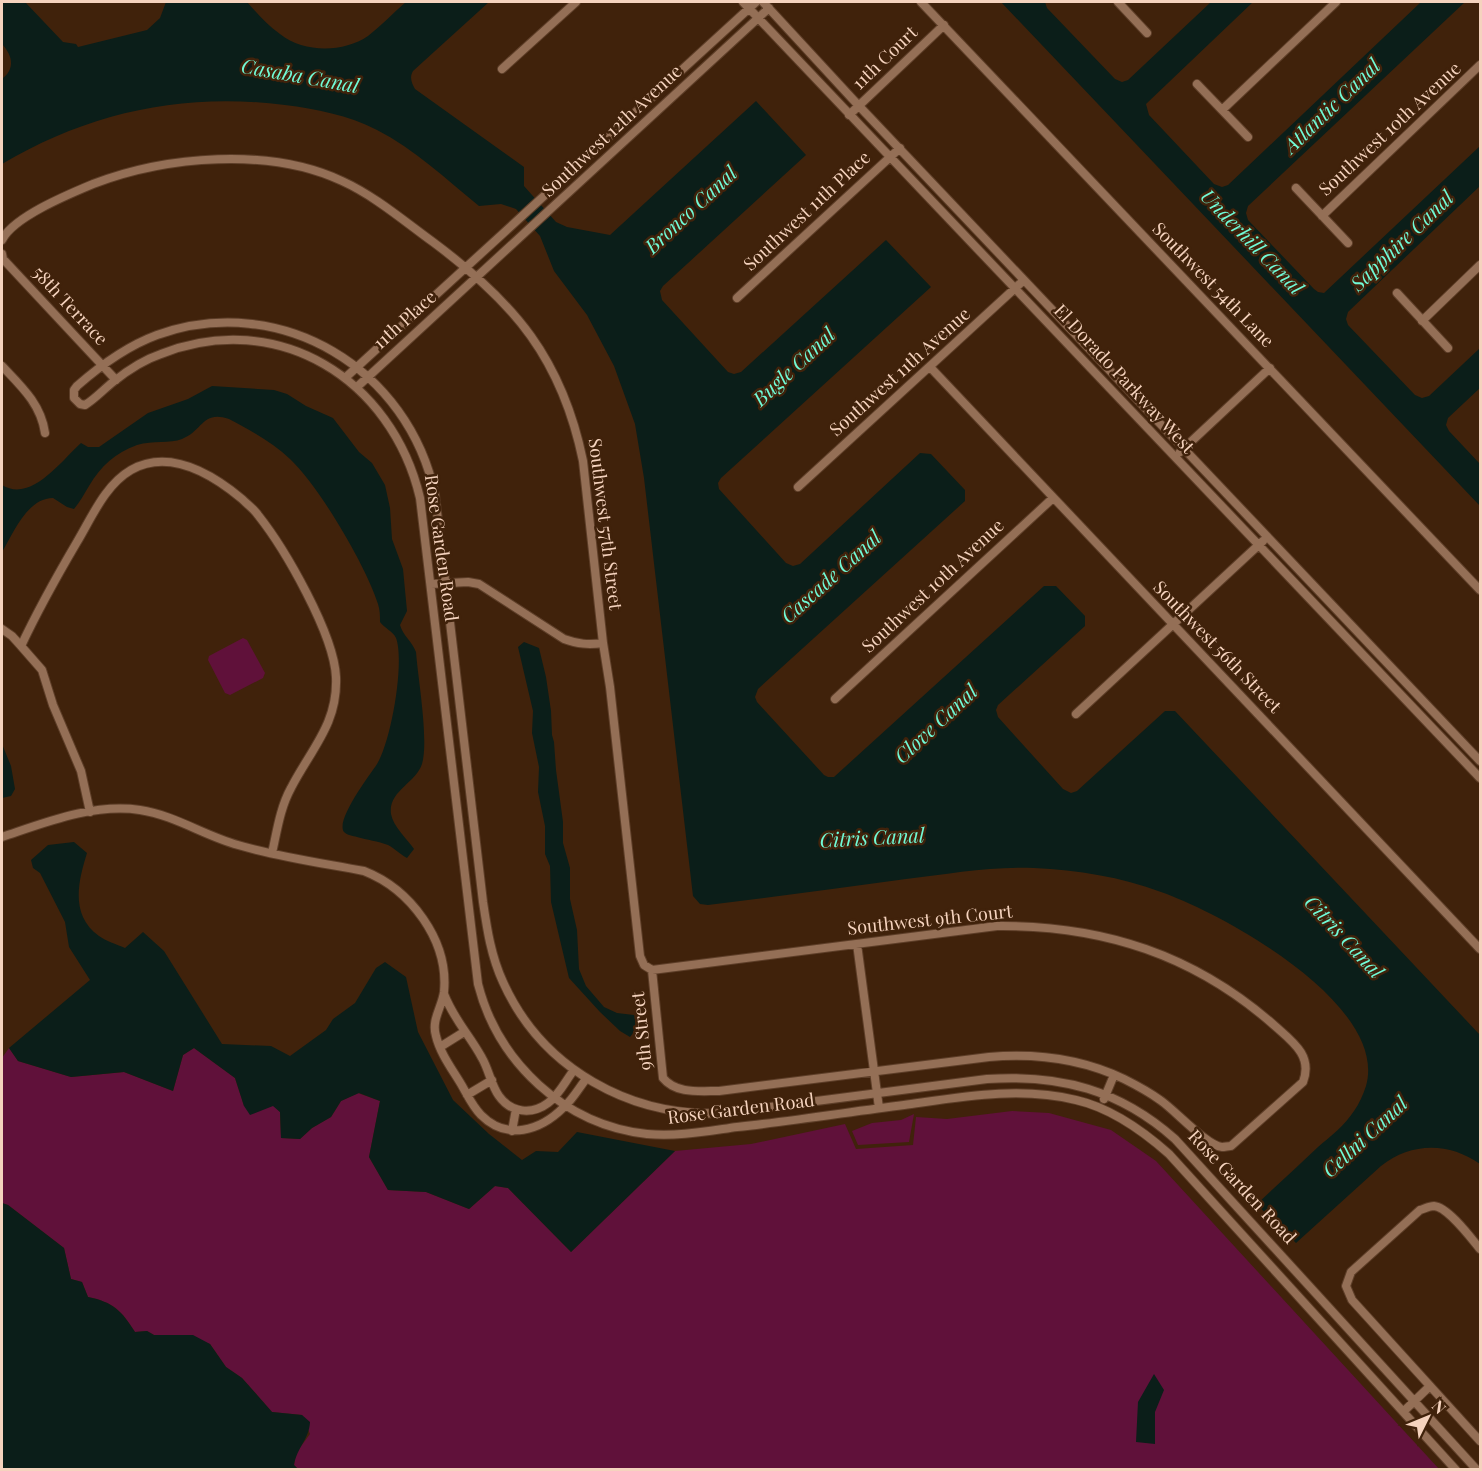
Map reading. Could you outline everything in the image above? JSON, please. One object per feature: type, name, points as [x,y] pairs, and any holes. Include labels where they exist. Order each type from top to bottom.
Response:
[{"type":"street","points":[[502,69],[576,2]]},
{"type":"street","name":"Southwest 54th Lane","points":[[921,2],[1480,590]]},
{"type":"street","points":[[1222,110],[1336,2]]},
{"type":"street","points":[[1121,3],[1147,33]]},
{"type":"street","name":"El Dorado Parkway West","points":[[750,4],[759,18],[849,115],[1480,778]]},
{"type":"street","name":"Southwest 12th Avenue","points":[[464,267],[750,4]]},
{"type":"street","name":"El Dorado Parkway West","points":[[766,5],[1480,761]]},
{"type":"street","name":"Southwest 12th Avenue","points":[[476,277],[759,18],[766,5]]},
{"type":"street","name":"11th Court","points":[[849,115],[944,25]]},
{"type":"street","name":"Southwest 10th Avenue","points":[[1322,216],[1480,65]]},
{"type":"street","points":[[1197,84],[1248,137]]},
{"type":"street","name":"Southwest 11th Place","points":[[736,298],[900,148]]},
{"type":"street","name":"Southwest 57th Street","points":[[2,240],[12,228],[39,210],[71,193],[113,177],[159,165],[189,161],[245,160],[289,165],[341,180],[376,200],[447,252],[492,290],[529,332],[553,372],[571,415],[583,461],[640,956],[644,964],[652,970]]},
{"type":"street","name":"Southwest 10th Avenue","points":[[1296,188],[1348,243]]},
{"type":"street","name":"58th Terrace","points":[[2,254],[3,259],[116,380]]},
{"type":"street","points":[[1422,321],[1480,265]]},
{"type":"street","name":"11th Place","points":[[345,378],[464,267]]},
{"type":"street","name":"11th Place","points":[[357,387],[476,277]]},
{"type":"street","name":"Southwest 11th Avenue","points":[[798,487],[1024,280]]},
{"type":"street","points":[[1397,293],[1448,348]]},
{"type":"street","name":"Rose Garden Road","points":[[1456,1470],[1169,1155],[1136,1127],[1101,1108],[1073,1099],[1044,1094],[1012,1093],[981,1095],[729,1129],[660,1135],[616,1128],[585,1116],[554,1097],[524,1071],[504,1045],[488,1016],[478,984],[420,498],[410,463],[387,420],[357,387],[322,363],[291,350],[268,344],[230,340],[200,343],[163,353],[141,363],[85,405],[76,401],[73,394],[77,386],[103,364],[132,347],[168,332],[198,325],[237,323],[264,326],[299,335],[328,348],[368,376],[398,410],[414,435],[425,459],[435,495],[483,900],[491,947],[503,982],[525,1021],[541,1040],[574,1070],[616,1095],[642,1104],[691,1114],[724,1113],[1016,1077],[1064,1082],[1105,1095],[1132,1107],[1176,1139],[1477,1470]]},
{"type":"street","points":[[2,366],[35,404],[41,415],[45,434]]},
{"type":"street","name":"Southwest 56th Street","points":[[930,367],[1480,949]]},
{"type":"street","points":[[1175,457],[1270,368]]},
{"type":"street","points":[[21,646],[36,614],[67,560],[116,481],[132,470],[147,464],[166,461],[186,464],[233,492],[257,513],[300,579],[332,650],[336,675],[336,702],[327,729],[290,788],[281,812],[272,853]]},
{"type":"street","name":"Southwest 10th Avenue","points":[[835,699],[1053,498]]},
{"type":"street","points":[[1076,714],[1268,537]]},
{"type":"street","points":[[431,584],[468,582],[479,584],[564,639],[590,645],[603,643]]},
{"type":"street","points":[[2,629],[12,636],[42,670],[53,705],[81,771],[90,812]]},
{"type":"street","points":[[2,837],[60,818],[90,812],[113,809],[140,810],[172,818],[203,833],[239,846],[363,871],[400,892],[420,915],[434,939],[442,964],[444,993],[455,1020],[482,1056],[497,1094],[503,1101],[516,1109],[532,1110],[550,1102],[574,1070]]},
{"type":"street","name":"Southwest 9th Court","points":[[652,970],[966,929],[1008,926],[1066,929],[1118,940],[1165,956],[1228,989],[1293,1044],[1307,1062],[1308,1071],[1303,1082],[1231,1146],[1221,1147]]},
{"type":"street","points":[[857,944],[879,1108]]},
{"type":"street","name":"9th Street","points":[[652,970],[660,1064],[663,1078],[670,1086]]},
{"type":"street","points":[[444,993],[434,1024],[436,1037],[479,1113],[497,1127],[512,1131],[538,1127],[566,1106],[586,1078]]},
{"type":"street","points":[[440,1047],[464,1032]]},
{"type":"street","name":"Rose Garden Road","points":[[670,1086],[688,1090],[719,1091],[989,1057],[1056,1058],[1083,1064],[1114,1075],[1161,1100],[1206,1140],[1221,1147]]},
{"type":"street","points":[[1101,1108],[1114,1075]]},
{"type":"street","points":[[467,1095],[492,1080]]},
{"type":"street","points":[[512,1131],[516,1109]]},
{"type":"street","points":[[1480,1249],[1448,1214],[1441,1208],[1432,1206],[1420,1210],[1351,1272],[1346,1286],[1352,1300],[1480,1441]]},
{"type":"street","points":[[1404,1411],[1431,1386]]},
{"type":"shaded area","points":[[243,638],[247,640],[265,673],[263,678],[230,695],[225,693],[208,660],[209,656]]},
{"type":"shaded area","points":[[9,1048],[18,1061],[71,1077],[124,1072],[173,1091],[183,1055],[194,1048],[235,1078],[244,1106],[274,1106],[280,1112],[281,1138],[300,1139],[312,1128],[331,1117],[341,1101],[358,1093],[380,1101],[369,1157],[388,1190],[426,1192],[469,1209],[495,1186],[508,1188],[571,1252],[675,1151],[751,1144],[845,1124],[856,1149],[913,1145],[916,1117],[947,1119],[1012,1111],[1049,1113],[1111,1130],[1156,1161],[1439,1469],[298,1469],[294,1465],[296,1453],[310,1434],[302,1415],[272,1412],[242,1378],[226,1367],[210,1344],[177,1335],[154,1335],[147,1331],[135,1332],[116,1308],[88,1297],[82,1282],[71,1279],[64,1248],[8,1205],[2,1203],[2,1058]]},
{"type":"shaded area","points":[[914,1114],[909,1142],[858,1145],[852,1131],[872,1123],[901,1120]]},
{"type":"water","points":[[2,2],[25,2],[63,42],[76,44],[78,47],[147,30],[160,18],[166,2],[247,2],[271,27],[290,40],[300,45],[335,48],[358,42],[368,36],[406,2],[489,2],[413,71],[411,78],[415,89],[524,167],[524,186],[556,222],[567,227],[610,235],[756,101],[806,155],[660,291],[662,300],[728,372],[734,374],[741,372],[886,240],[931,287],[721,478],[718,483],[719,489],[786,563],[793,566],[800,564],[920,453],[931,454],[965,490],[965,501],[758,689],[755,697],[757,702],[824,775],[834,777],[1044,586],[1056,586],[1085,616],[1085,626],[998,705],[996,710],[998,717],[1063,789],[1071,793],[1077,791],[1165,711],[1175,711],[1480,1035],[1480,1164],[1456,1152],[1443,1149],[1417,1149],[1405,1152],[1381,1166],[1296,1243],[1287,1234],[1273,1228],[1268,1223],[1267,1215],[1257,1204],[1338,1130],[1350,1116],[1366,1086],[1366,1055],[1353,1025],[1328,995],[1296,967],[1223,920],[1189,903],[1146,887],[1115,878],[1067,870],[1002,868],[708,905],[700,904],[693,896],[644,478],[635,424],[614,366],[587,315],[554,271],[540,236],[516,209],[501,204],[479,206],[417,155],[377,130],[355,120],[308,108],[210,101],[138,110],[69,131],[2,164],[2,79],[11,66],[11,61],[2,44]]},
{"type":"water","points":[[1001,2],[1045,2],[1047,8],[1115,79],[1122,82],[1128,80],[1211,2],[1253,2],[1146,104],[1149,115],[1214,184],[1222,187],[1228,185],[1421,2],[1465,2],[1248,206],[1246,213],[1248,220],[1314,289],[1324,293],[1480,146],[1480,186],[1348,312],[1346,319],[1348,325],[1415,395],[1422,398],[1429,396],[1480,348],[1480,388],[1448,418],[1446,425],[1480,464],[1480,506]]},
{"type":"water","points":[[212,386],[274,390],[287,394],[306,406],[333,418],[359,452],[372,463],[385,485],[390,508],[392,539],[403,569],[407,611],[400,625],[416,652],[424,725],[422,764],[419,771],[398,793],[391,806],[394,823],[414,849],[407,858],[388,845],[347,834],[343,826],[349,808],[377,764],[392,721],[399,665],[396,638],[380,622],[379,606],[372,588],[340,527],[302,471],[276,448],[237,423],[220,417],[208,419],[182,439],[137,445],[115,456],[104,466],[74,509],[53,498],[44,500],[28,510],[2,552],[2,485],[13,489],[24,489],[45,478],[81,443],[88,447],[99,447],[148,413],[188,399]]},
{"type":"water","points":[[524,642],[539,648],[546,677],[563,822],[563,843],[570,868],[570,899],[577,930],[579,969],[586,986],[604,1007],[617,1013],[634,1015],[635,1027],[630,1037],[600,1012],[569,978],[551,902],[550,866],[545,854],[545,826],[538,792],[539,767],[532,733],[533,711],[518,647]]},
{"type":"water","points":[[2,744],[11,766],[15,789],[11,796],[2,798]]},
{"type":"water","points":[[74,842],[87,853],[79,886],[79,897],[80,908],[90,928],[102,938],[125,948],[143,932],[164,951],[222,1044],[271,1046],[290,1056],[326,1030],[333,1019],[355,1003],[376,968],[385,962],[406,977],[418,1032],[453,1100],[489,1134],[522,1160],[536,1151],[558,1152],[577,1132],[675,1151],[571,1252],[508,1188],[495,1186],[469,1209],[426,1192],[388,1190],[369,1157],[380,1101],[359,1093],[341,1101],[331,1117],[312,1128],[300,1139],[281,1138],[280,1112],[273,1106],[250,1115],[244,1106],[235,1078],[194,1048],[183,1055],[173,1091],[124,1072],[71,1077],[18,1061],[9,1048],[90,980],[69,947],[65,922],[40,873],[33,868],[31,860],[48,845]]},
{"type":"water","points":[[2,1203],[8,1205],[64,1248],[71,1279],[82,1282],[88,1297],[116,1308],[135,1332],[147,1331],[154,1335],[193,1335],[210,1344],[226,1367],[242,1378],[272,1412],[302,1415],[310,1422],[308,1434],[294,1465],[298,1469],[2,1469]]},
{"type":"water","points":[[1154,1374],[1164,1390],[1155,1412],[1155,1444],[1136,1442],[1138,1402]]},
{"type":"water label","name":"Casaba Canal","points":[[300,76]]},
{"type":"water label","name":"Atlantic Canal","points":[[1332,106]]},
{"type":"water label","name":"Bronco Canal","points":[[691,210]]},
{"type":"water label","name":"Sapphire Canal","points":[[1402,241]]},
{"type":"water label","name":"Underhill Canal","points":[[1252,242]]},
{"type":"water label","name":"Bugle Canal","points":[[794,367]]},
{"type":"water label","name":"Cascade Canal","points":[[831,577]]},
{"type":"water label","name":"Clove Canal","points":[[936,724]]},
{"type":"water label","name":"Citris Canal","points":[[872,838]]},
{"type":"water label","name":"Citris Canal","points":[[1344,937]]},
{"type":"water label","name":"Cellni Canal","points":[[1365,1137]]}]
